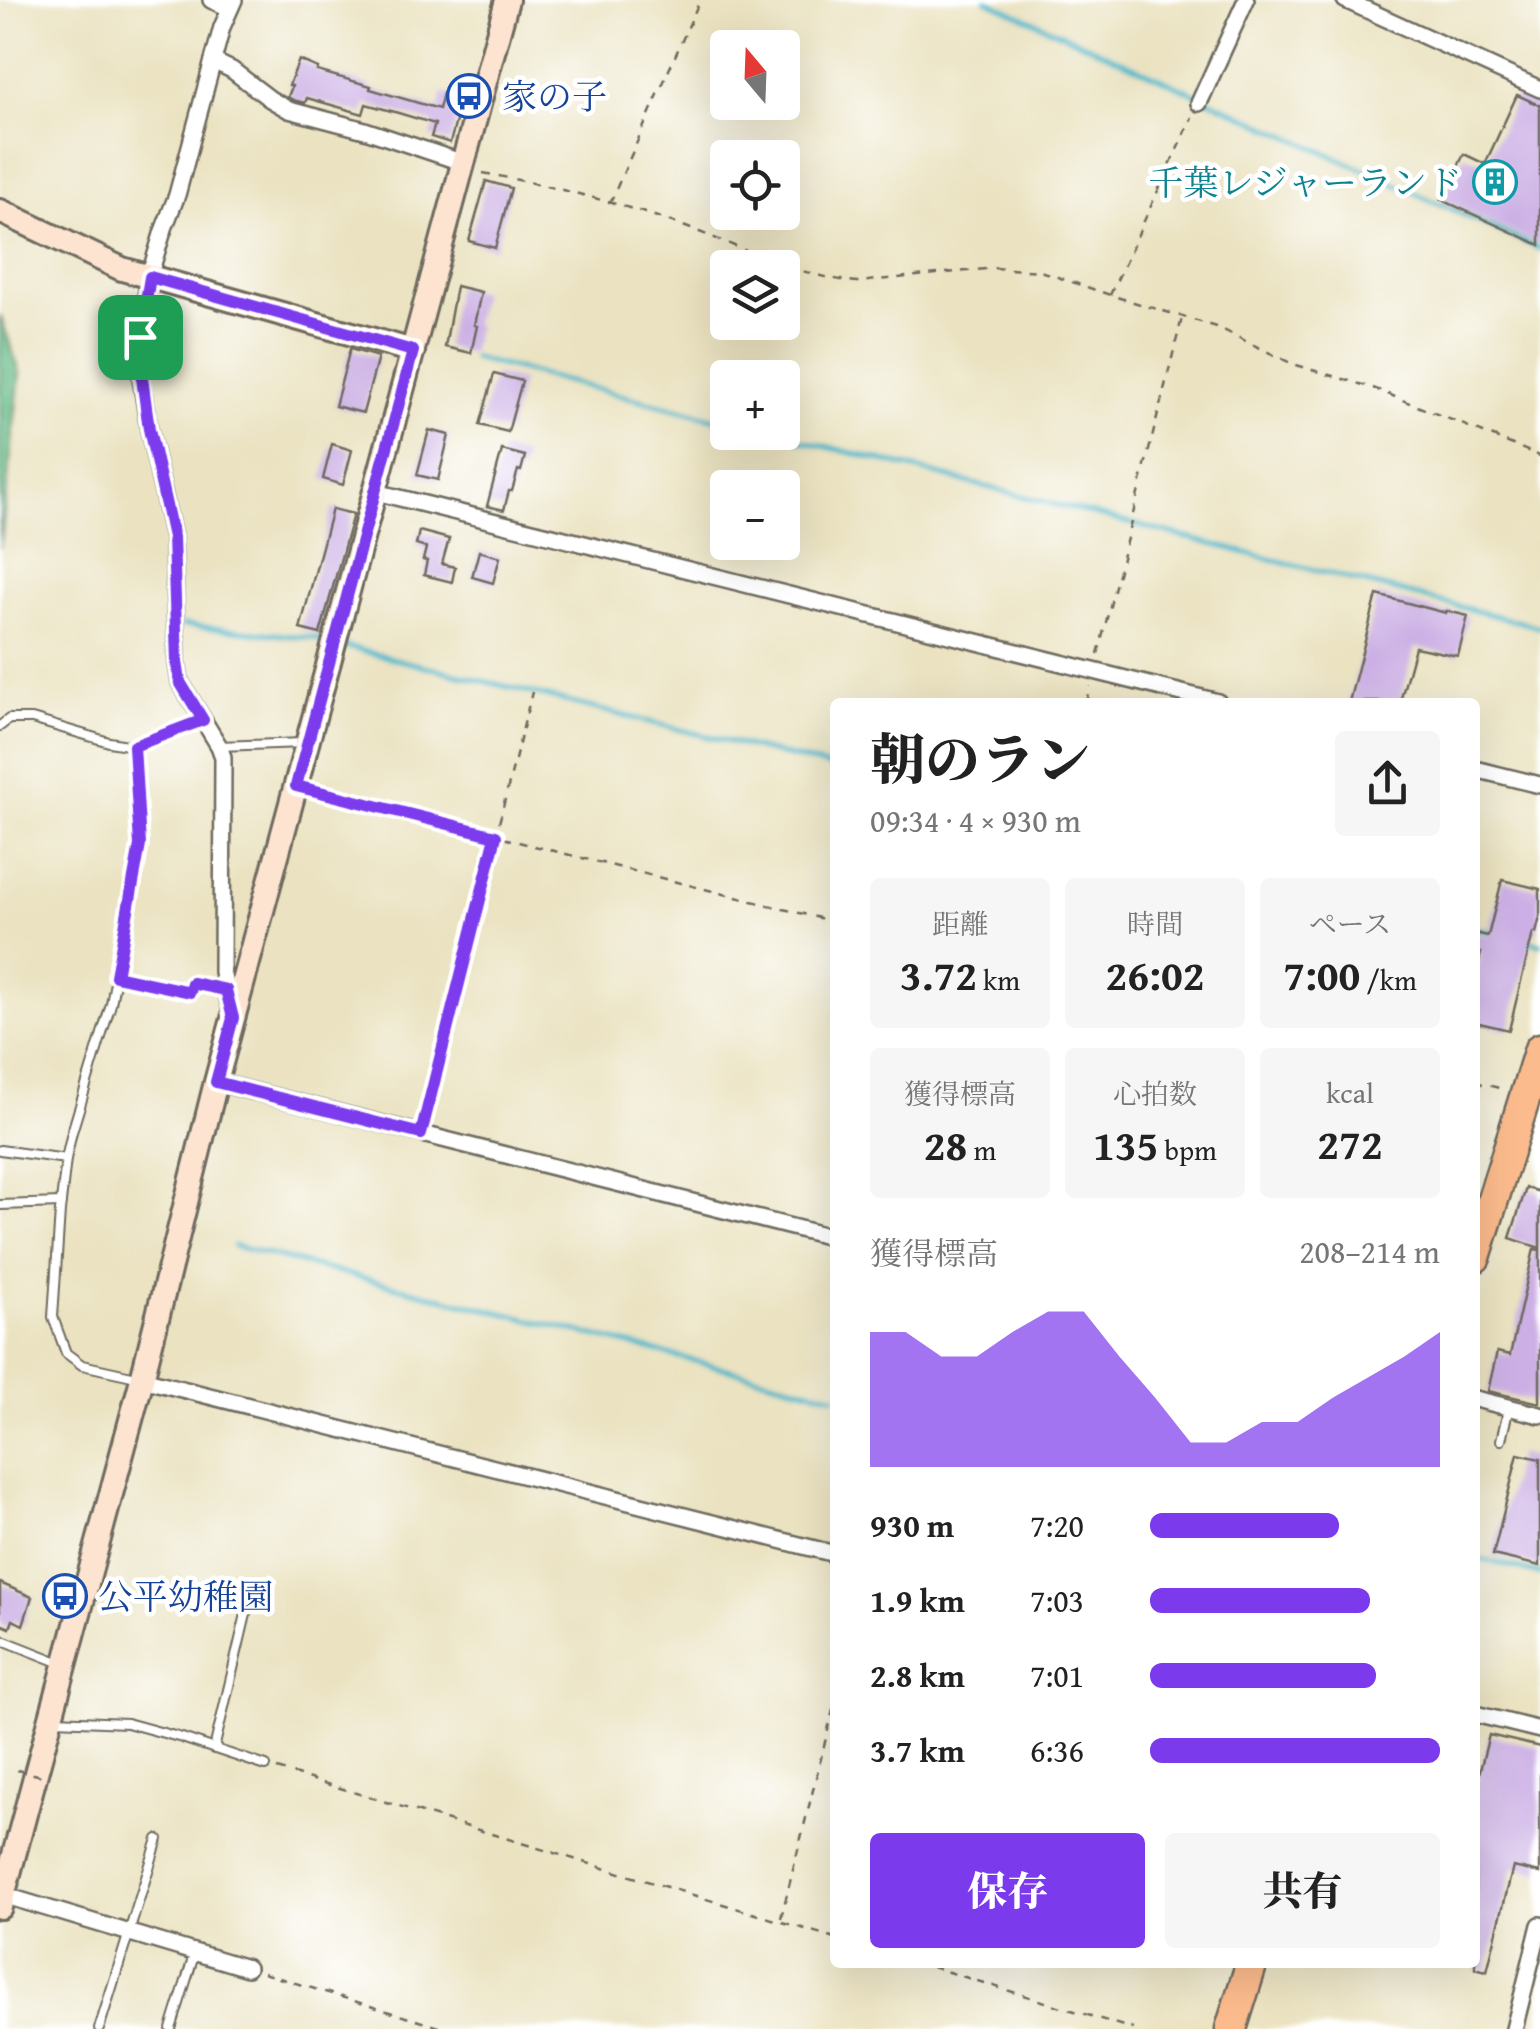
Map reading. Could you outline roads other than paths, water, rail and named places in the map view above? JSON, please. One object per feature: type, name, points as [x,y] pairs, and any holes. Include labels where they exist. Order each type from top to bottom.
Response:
[{"type":"highway","points":[[1480,1244],[1510,1167],[1540,1049]]},
{"type":"highway","points":[[1231,2029],[1250,1968]]},
{"type":"street","points":[[211,0],[232,4],[222,26],[176,195],[162,231],[140,337],[149,429],[173,537],[180,682],[220,746],[223,758],[222,972],[233,1018]]},
{"type":"street","points":[[247,1968],[129,1931],[2,1901],[142,1378],[233,1018],[507,0]]},
{"type":"street","points":[[1199,102],[1246,0]]},
{"type":"street","points":[[1345,0],[1540,89]]},
{"type":"street","points":[[213,61],[289,110],[365,130],[463,166]]},
{"type":"street","points":[[0,211],[122,269],[413,351]]},
{"type":"street","points":[[376,492],[1202,698]]},
{"type":"street","points":[[1480,769],[1540,785]]},
{"type":"street","points":[[216,1082],[830,1237]]},
{"type":"street","points":[[142,1378],[830,1553]]},
{"type":"street","points":[[1480,1399],[1540,1415]]},
{"type":"street","points":[[1480,1715],[1540,1730]]},
{"type":"street","points":[[1514,2029],[1540,1925]]},
{"type":"lane","points":[[0,726],[9,718],[32,719],[134,746],[203,720]]},
{"type":"lane","points":[[220,746],[308,743]]},
{"type":"lane","points":[[134,746],[140,845],[111,1004],[66,1159],[53,1317],[66,1353],[82,1366],[142,1378]]},
{"type":"lane","points":[[116,976],[190,992],[192,983],[226,990]]},
{"type":"lane","points":[[0,1150],[66,1159]]},
{"type":"lane","points":[[0,1205],[60,1203]]},
{"type":"lane","points":[[1501,1440],[1510,1407]]},
{"type":"lane","points":[[214,1749],[247,1610]]},
{"type":"lane","points":[[0,1639],[66,1664]]},
{"type":"lane","points":[[51,1720],[127,1723],[266,1766]]},
{"type":"lane","points":[[99,2029],[158,1839]]},
{"type":"lane","points":[[172,2029],[196,1952]]},
{"type":"waterway","points":[[986,0],[1540,249]]},
{"type":"waterway","points":[[473,358],[710,417]]},
{"type":"waterway","points":[[800,440],[1540,627]]},
{"type":"waterway","points":[[182,625],[328,642]]},
{"type":"waterway","points":[[339,645],[830,767]]},
{"type":"waterway","points":[[1480,929],[1491,932]]},
{"type":"waterway","points":[[1526,941],[1540,944]]},
{"type":"waterway","points":[[234,1246],[830,1395]]},
{"type":"waterway","points":[[1480,1558],[1540,1574]]},
{"type":"place","name":"家の子","points":[[469,96]]},
{"type":"place","name":"千葉レジャーランド","points":[[1495,182]]},
{"type":"place","name":"公平幼稚園","points":[[65,1596]]}]
